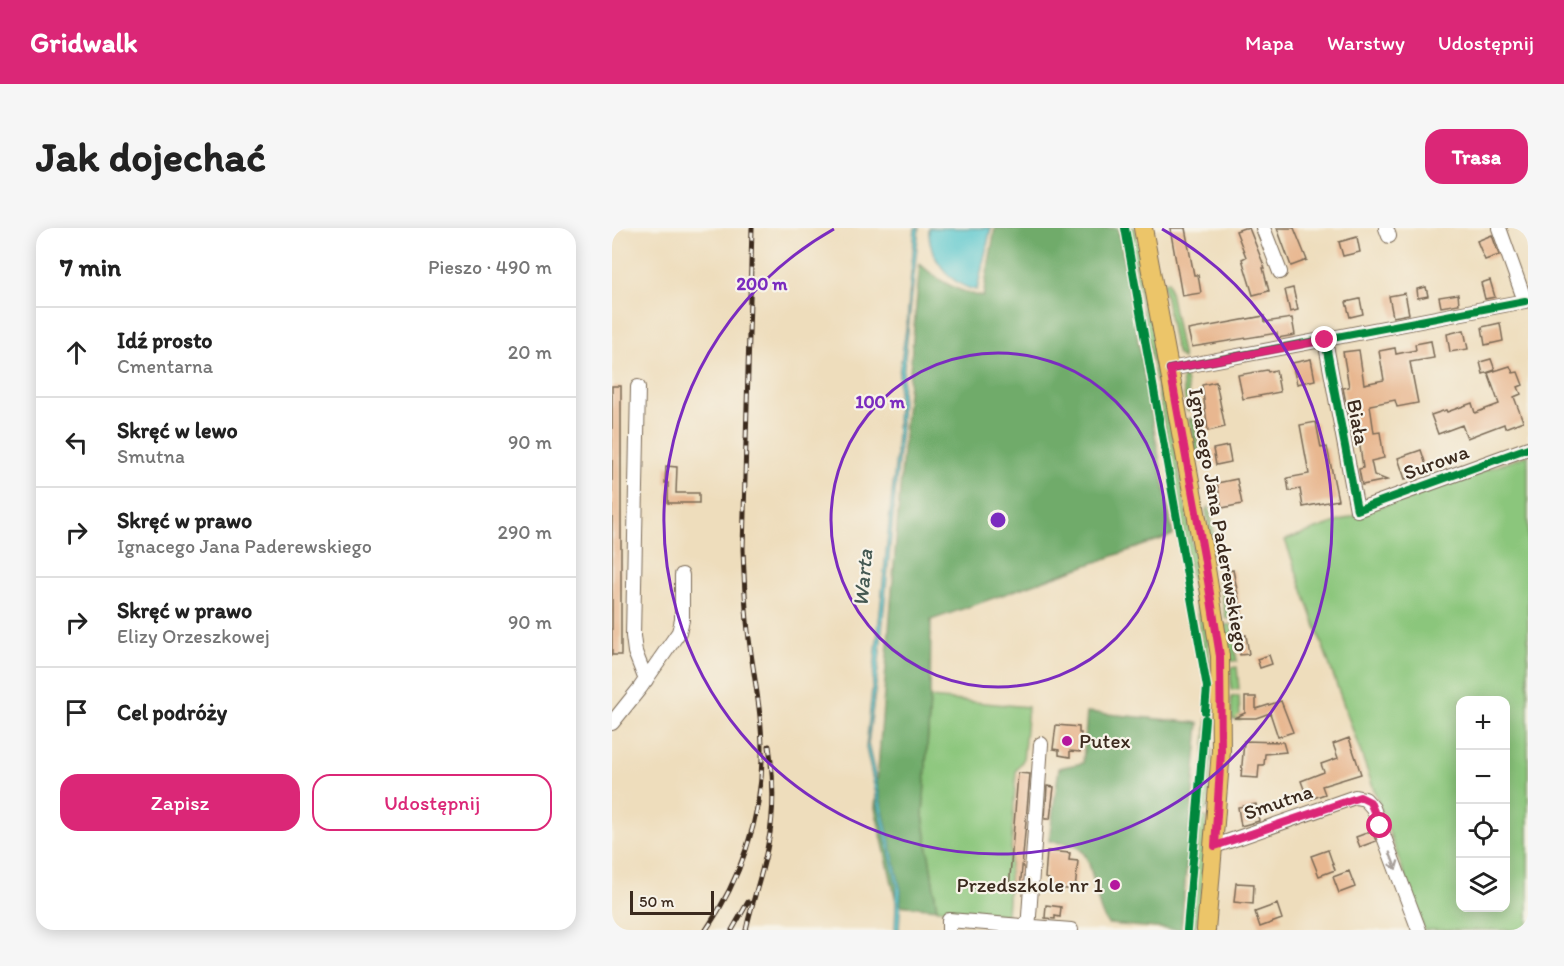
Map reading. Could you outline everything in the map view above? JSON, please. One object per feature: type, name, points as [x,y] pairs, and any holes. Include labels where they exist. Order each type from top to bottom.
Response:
[{"type":"main road","name":"Ignacego Jana Paderewskiego","points":[[1143,228],[1204,556],[1220,656],[1221,752],[1215,846],[1206,930]]},
{"type":"street","points":[[1263,228],[1280,272]]},
{"type":"street","points":[[1170,369],[1526,301],[1499,228]]},
{"type":"street","name":"Biała","points":[[1325,340],[1357,510]]},
{"type":"street","points":[[638,387],[633,636],[635,652],[646,680]]},
{"type":"street","name":"Surowa","points":[[1357,510],[1528,448]]},
{"type":"street","points":[[612,723],[646,680],[682,627],[682,575]]},
{"type":"street","points":[[1028,928],[1041,744]]},
{"type":"street","name":"Smutna","points":[[1215,846],[1355,797],[1365,799],[1373,808],[1419,930]]},
{"type":"street","points":[[949,930],[949,920],[1070,930]]},
{"type":"green space","points":[[995,228],[1118,228],[1173,535],[931,620],[930,698],[923,815],[937,909],[897,905],[875,808],[920,264],[949,285],[983,297]]},
{"type":"green space","points":[[1127,228],[1135,228],[1201,592],[1208,639],[1213,710],[1208,710],[1210,687],[1168,444]]},
{"type":"green space","points":[[1168,281],[1183,359],[1175,347],[1163,283]]},
{"type":"green space","points":[[1185,373],[1191,410],[1187,411],[1182,380]]},
{"type":"green space","points":[[1193,418],[1201,459],[1196,459],[1189,419]]},
{"type":"green space","points":[[1528,455],[1528,930],[1424,930],[1285,540]]},
{"type":"green space","points":[[1209,507],[1220,564],[1215,564],[1206,510]]},
{"type":"green space","points":[[1217,572],[1221,572],[1230,618],[1226,619]]},
{"type":"green space","points":[[1231,624],[1237,661],[1230,661],[1225,625]]},
{"type":"green space","points":[[1237,667],[1239,689],[1231,690],[1231,668]]},
{"type":"green space","points":[[1239,696],[1240,720],[1232,719],[1231,697]]},
{"type":"green space","points":[[930,698],[1028,707],[1023,760],[1016,771],[1007,915],[937,909],[923,815]]},
{"type":"green space","points":[[1087,712],[1199,723],[1181,930],[1108,924],[1103,916],[1084,853],[1072,845],[1049,841],[1059,768],[1083,763]]},
{"type":"green space","points":[[1207,719],[1212,720],[1208,810],[1200,810]]},
{"type":"green space","points":[[1199,817],[1207,817],[1202,891],[1198,919],[1194,930],[1189,930]]},
{"type":"water","points":[[915,228],[919,228],[903,376],[900,441],[879,662],[868,744],[901,890],[899,930],[895,930],[897,886],[866,748],[896,456],[899,374],[907,323]]},
{"type":"water","points":[[929,228],[991,228],[977,290],[958,282],[942,268],[932,249]]},
{"type":"building","points":[[1170,228],[1185,228],[1194,275],[1198,275],[1201,293],[1182,296]]},
{"type":"building","points":[[1249,228],[1265,268],[1263,268],[1269,291],[1253,295],[1242,259],[1246,257],[1236,231]]},
{"type":"building","points":[[1277,228],[1294,228],[1307,260],[1291,266]]},
{"type":"building","points":[[1492,235],[1499,255],[1485,260],[1477,241]]},
{"type":"building","points":[[1357,237],[1360,252],[1343,256],[1339,242]]},
{"type":"building","points":[[1490,280],[1495,297],[1485,299],[1481,283]]},
{"type":"building","points":[[1426,287],[1428,296],[1418,298],[1417,289]]},
{"type":"building","points":[[1293,288],[1298,310],[1290,312],[1285,290]]},
{"type":"building","points":[[1405,293],[1409,314],[1393,317],[1389,296]]},
{"type":"building","points":[[1458,294],[1459,304],[1441,307],[1439,297]]},
{"type":"building","points":[[1360,299],[1363,314],[1350,317],[1346,302]]},
{"type":"building","points":[[1264,316],[1265,322],[1292,318],[1295,335],[1278,338],[1277,333],[1192,347],[1188,330]]},
{"type":"building","points":[[1500,323],[1503,341],[1485,345],[1482,327]]},
{"type":"building","points":[[1464,330],[1468,349],[1450,352],[1447,334]]},
{"type":"building","points":[[1431,341],[1434,358],[1410,362],[1418,403],[1397,407],[1395,400],[1370,405],[1374,433],[1380,432],[1384,458],[1371,461],[1374,475],[1387,480],[1362,485],[1359,469],[1363,468],[1358,432],[1352,433],[1343,388],[1349,387],[1343,352],[1359,350],[1364,384],[1384,380],[1379,351],[1395,348],[1396,354],[1416,350],[1415,344]]},
{"type":"building","points":[[1311,359],[1315,380],[1297,384],[1292,363]]},
{"type":"building","points":[[1491,359],[1495,370],[1483,374],[1480,362]]},
{"type":"building","points":[[1510,366],[1513,373],[1518,372],[1523,385],[1518,387],[1521,394],[1514,397],[1523,421],[1505,428],[1504,424],[1467,438],[1462,425],[1438,434],[1431,415],[1472,403],[1475,413],[1499,404],[1488,373]]},
{"type":"building","points":[[1267,370],[1268,372],[1276,370],[1280,392],[1243,399],[1238,375]]},
{"type":"building","points":[[1216,382],[1225,427],[1208,431],[1202,385]]},
{"type":"building","points":[[612,386],[621,386],[621,655],[612,655]]},
{"type":"building","points":[[1316,422],[1321,448],[1327,447],[1338,500],[1303,507],[1300,489],[1289,491],[1287,478],[1309,474],[1300,425]]},
{"type":"building","points":[[1228,446],[1231,462],[1216,465],[1213,449]]},
{"type":"building","points":[[1421,450],[1428,471],[1405,479],[1398,458]]},
{"type":"building","points":[[666,466],[677,467],[676,493],[699,493],[699,503],[668,503],[668,483],[665,483]]},
{"type":"building","points":[[1237,479],[1242,504],[1222,508],[1217,483]]},
{"type":"building","points":[[1233,570],[1242,614],[1232,615],[1224,572]]},
{"type":"building","points":[[1246,635],[1249,654],[1240,655],[1237,637]]},
{"type":"building","points":[[1269,655],[1272,664],[1260,668],[1257,659]]},
{"type":"building","points":[[1245,697],[1256,697],[1256,709],[1281,701],[1293,732],[1278,737],[1270,713],[1256,718],[1234,718],[1245,713]]},
{"type":"building","name":"Putex","points":[[1056,725],[1079,727],[1080,752],[1070,751],[1070,757],[1059,755],[1059,750],[1053,749]]},
{"type":"building","points":[[1349,738],[1361,774],[1322,786],[1325,794],[1308,800],[1301,781],[1324,772],[1321,764],[1338,758],[1333,744]]},
{"type":"building","points":[[1244,741],[1283,742],[1286,752],[1265,754],[1264,765],[1259,765],[1258,778],[1241,777]]},
{"type":"building","points":[[1018,773],[1030,774],[1020,891],[1009,890]]},
{"type":"building","points":[[1047,786],[1054,787],[1050,819],[1045,819]]},
{"type":"building","points":[[1256,804],[1259,821],[1241,826],[1238,807]]},
{"type":"building","points":[[1372,831],[1376,841],[1360,847],[1356,837]]},
{"type":"building","points":[[1328,850],[1335,870],[1319,876],[1311,856]]},
{"type":"building","points":[[1047,851],[1070,853],[1069,860],[1078,861],[1075,890],[1048,887],[1049,879],[1045,878]]},
{"type":"building","points":[[1349,871],[1355,887],[1339,893],[1333,877]]},
{"type":"building","points":[[1236,883],[1254,884],[1253,904],[1234,902]]},
{"type":"building","points":[[1277,904],[1282,919],[1260,927],[1255,912]]},
{"type":"building","points":[[1046,905],[1061,907],[1060,917],[1045,918]]},
{"type":"railway","points":[[706,930],[729,891],[746,849],[753,827],[761,782],[761,726],[747,621],[743,549],[752,228]]},
{"type":"railway","points":[[746,930],[766,855],[772,819],[773,783],[769,746]]},
{"type":"railway","points":[[732,930],[748,902]]},
{"type":"cycle path","points":[[1125,228],[1207,687],[1205,711]]},
{"type":"cycle path","points":[[1170,369],[1525,301]]},
{"type":"cycle path","points":[[1325,340],[1357,510],[1528,448]]},
{"type":"cycle path","points":[[1187,930],[1205,719]]},
{"type":"place","name":"Putex","points":[[1067,741]]},
{"type":"place","name":"Przedszkole nr 1","points":[[1115,885]]},
{"type":"route","points":[[1325,340],[1170,369],[1220,656],[1222,716],[1215,846],[1355,797],[1370,802],[1380,826]]},
{"type":"water label","name":"Warta","points":[[862,578]]}]
